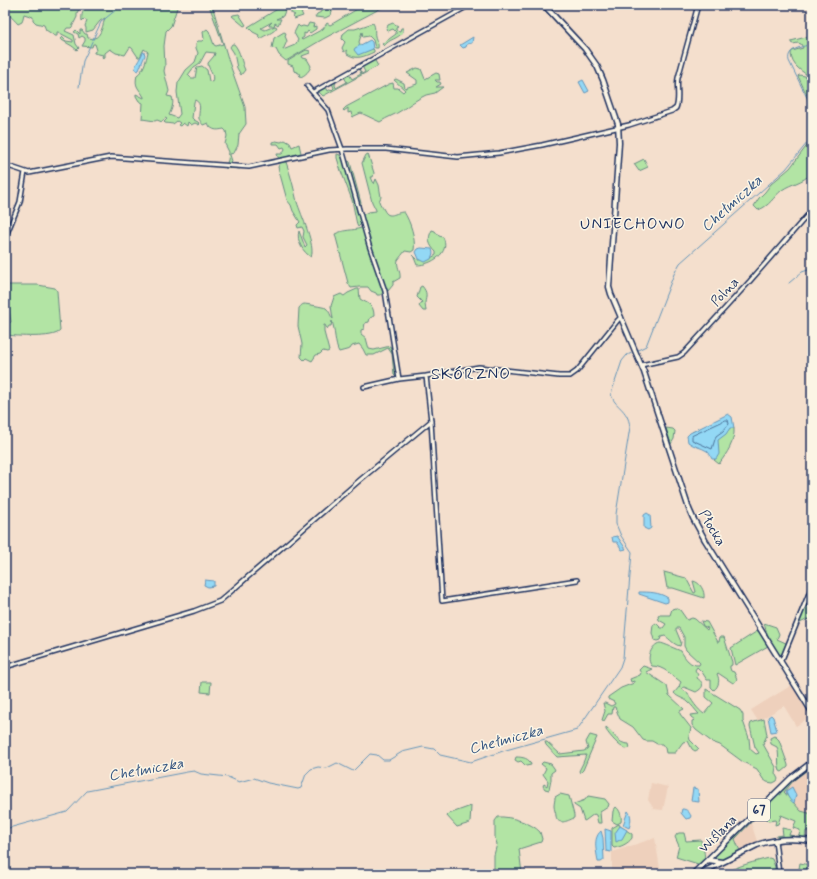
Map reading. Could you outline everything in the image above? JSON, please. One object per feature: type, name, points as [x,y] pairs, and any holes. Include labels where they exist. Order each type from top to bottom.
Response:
[{"type":"main road","name":"Płocka","points":[[544,5],[594,61],[601,75],[618,127],[619,143],[609,279],[611,294],[641,365],[693,518],[812,712]]},
{"type":"main road","name":"Wiślana","points":[[713,859],[791,778],[812,762]]},
{"type":"main road","points":[[699,874],[757,845],[775,839],[794,838],[812,841]]},
{"type":"main road","points":[[714,867],[709,865],[708,860],[713,859],[719,862],[724,861]]},
{"type":"main road","name":"Wiślana","points":[[693,874],[708,860]]},
{"type":"street","points":[[313,92],[470,5]]},
{"type":"street","points":[[5,166],[25,172],[37,173],[97,159],[112,158],[243,167],[256,166],[329,150],[342,149],[386,149],[458,157],[499,153],[542,145],[618,127],[669,112],[676,108],[678,103],[677,87],[679,75],[698,5]]},
{"type":"street","points":[[307,86],[328,110],[342,149],[369,245],[383,284],[399,379]]},
{"type":"street","points":[[5,238],[20,202],[25,172]]},
{"type":"street","name":"Polna","points":[[641,365],[678,357],[684,353],[812,210]]},
{"type":"street","points":[[364,387],[399,379],[480,367],[570,376],[579,369],[621,317]]},
{"type":"street","points":[[426,376],[431,421],[442,601],[577,580]]},
{"type":"street","points":[[5,667],[194,611],[220,601],[349,489],[431,421]]},
{"type":"street","points":[[780,661],[786,652],[812,586]]},
{"type":"street","points":[[775,839],[779,874]]},
{"type":"shaded area","points":[[792,685],[811,716],[796,726],[784,706],[758,721],[751,710]]},
{"type":"shaded area","points":[[812,767],[812,814],[801,811],[783,792],[794,780]]},
{"type":"shaded area","points":[[651,783],[668,787],[663,810],[654,809],[648,800]]},
{"type":"shaded area","points":[[751,823],[757,841],[740,850],[735,839]]},
{"type":"shaded area","points":[[655,838],[660,869],[651,874],[612,874],[612,852]]},
{"type":"green space","points":[[5,5],[81,5],[72,27],[67,28],[65,31],[74,35],[76,44],[79,48],[77,50],[60,39],[62,37],[66,41],[73,42],[73,40],[58,32],[57,36],[55,36],[46,30],[44,25],[36,23],[33,20],[33,17],[24,14],[22,22],[18,24],[8,13]]},
{"type":"green space","points":[[87,5],[91,7],[92,5],[178,5],[171,26],[166,31],[164,46],[164,71],[169,91],[167,96],[172,97],[173,102],[169,115],[177,118],[180,114],[177,92],[178,83],[186,70],[195,62],[198,53],[196,43],[204,39],[203,32],[207,29],[214,45],[216,46],[223,44],[209,5],[212,5],[229,62],[245,107],[246,124],[239,134],[238,145],[234,153],[230,154],[232,161],[230,164],[239,165],[240,169],[225,168],[229,152],[225,144],[227,136],[226,131],[224,129],[213,129],[208,123],[203,125],[199,119],[199,104],[195,100],[192,118],[200,124],[199,125],[195,123],[191,125],[188,122],[187,126],[183,123],[180,126],[178,125],[180,123],[177,121],[173,124],[165,123],[164,122],[167,119],[165,118],[162,122],[157,120],[142,119],[143,103],[139,101],[136,94],[144,97],[138,87],[136,79],[144,65],[148,52],[144,49],[140,57],[138,57],[130,47],[125,55],[116,53],[110,49],[105,53],[105,57],[103,58],[103,55],[94,53],[97,50],[95,44],[93,44],[92,47],[82,46],[85,38],[82,36],[79,38],[78,34],[74,32],[76,30],[80,34],[80,30],[82,30],[85,34],[87,34],[88,38],[96,37],[101,30],[105,18],[100,21],[93,30],[86,32],[85,26],[87,21],[84,19],[82,21],[82,19]],"holes":[[[206,52],[215,53],[208,63],[213,77],[212,82],[209,81],[207,70],[202,66],[197,67],[195,78],[191,78],[188,75],[194,67],[200,63]]]},
{"type":"green space","points":[[284,5],[286,8],[283,16],[276,19],[281,19],[278,25],[275,23],[274,26],[269,26],[272,22],[261,28],[265,30],[275,26],[277,27],[271,33],[260,39],[258,37],[259,35],[248,27]]},
{"type":"green space","points":[[294,5],[315,5],[324,8],[333,7],[331,15],[325,18],[315,17],[321,12],[321,9],[308,9],[301,12],[303,16],[294,19],[293,16],[295,15],[291,13],[291,9],[296,8]]},
{"type":"green space","points":[[364,5],[387,5],[323,39],[286,61],[279,55],[276,49],[272,48],[274,38],[284,32],[286,33],[285,36],[287,41],[283,50],[295,45],[298,40],[294,33],[298,25],[300,27],[307,27],[309,23],[314,24],[313,27],[316,26],[316,29],[310,33],[308,31],[306,34],[304,33],[304,37],[301,39],[302,40],[323,29],[327,23],[330,25]]},
{"type":"green space","points":[[239,14],[246,25],[244,26],[232,16]]},
{"type":"green space","points":[[373,23],[378,48],[375,48],[373,40],[369,36],[363,37],[362,32],[359,42],[363,51],[371,47],[374,52],[363,56],[354,57],[347,54],[347,50],[344,52],[342,48],[345,42],[342,39],[343,34],[349,29],[355,29]]},
{"type":"green space","points":[[393,23],[398,26],[396,27],[396,30],[400,31],[401,28],[403,28],[403,32],[384,46],[382,44],[396,34],[393,29],[388,31],[386,29],[388,25]]},
{"type":"green space","points":[[806,37],[812,38],[812,49],[810,53],[812,55],[812,59],[809,60],[812,63],[812,78],[795,65],[791,53],[792,51],[803,48],[801,44],[793,44],[791,41]]},
{"type":"green space","points":[[234,44],[238,50],[245,70],[241,75],[237,68],[234,53],[230,47]]},
{"type":"green space","points":[[306,50],[310,51],[310,53],[302,56],[303,58],[307,59],[311,66],[307,73],[300,77],[299,73],[294,71],[293,66],[288,64],[288,61]]},
{"type":"green space","points":[[374,59],[378,66],[323,96],[317,90],[329,84],[326,87],[328,91],[331,89],[332,90],[334,88],[332,83],[336,81],[336,88],[347,82],[344,77],[341,77],[350,73],[349,74],[352,79],[361,74],[359,69],[362,74],[365,72],[362,66]]},
{"type":"green space","points":[[417,68],[421,69],[425,79],[436,73],[439,74],[440,80],[435,80],[441,84],[436,87],[443,87],[435,93],[419,98],[399,112],[380,122],[361,113],[352,117],[351,112],[348,113],[348,108],[344,111],[343,110],[389,84],[393,83],[394,88],[398,88],[403,92],[405,90],[394,80],[396,79],[404,83],[405,88],[417,84],[417,80],[407,73]]},
{"type":"green space","points":[[798,76],[805,76],[812,81],[812,106]]},
{"type":"green space","points":[[812,139],[812,173],[804,179],[782,190],[768,204],[758,210],[754,206],[759,198],[771,184],[790,168]]},
{"type":"green space","points":[[285,140],[290,143],[292,147],[299,144],[301,153],[286,157],[286,162],[297,202],[310,238],[312,252],[311,257],[305,252],[299,242],[299,231],[305,247],[307,245],[303,237],[304,231],[302,227],[298,228],[297,225],[300,222],[287,200],[278,167],[280,163],[277,154],[282,154],[285,149],[284,147],[281,148],[278,144],[272,144],[272,142],[281,142]]},
{"type":"green space","points":[[337,154],[340,155],[345,163],[350,162],[361,203],[360,206],[353,193],[357,212],[360,216],[368,212],[376,211],[372,202],[362,163],[368,154],[374,173],[373,177],[371,177],[374,184],[376,179],[379,185],[381,197],[379,201],[380,205],[388,215],[404,212],[412,230],[414,250],[411,252],[405,251],[398,260],[400,278],[393,282],[393,285],[388,291],[384,291],[381,295],[377,295],[368,287],[351,288],[348,283],[335,234],[342,231],[361,228],[362,225],[361,224],[358,227],[357,225],[352,200],[341,171]]},
{"type":"green space","points":[[644,159],[648,167],[639,171],[634,164]]},
{"type":"green space","points":[[432,230],[439,236],[443,237],[445,243],[442,253],[428,263],[417,265],[413,255],[418,260],[429,259],[436,255],[436,252],[430,242]]},
{"type":"green space","points":[[5,285],[38,285],[55,288],[57,291],[60,331],[56,334],[42,336],[5,335],[5,325],[11,322],[9,310],[5,308]]},
{"type":"green space","points":[[422,286],[426,293],[426,311],[423,311],[419,306],[422,302],[417,297],[420,287]]},
{"type":"green space","points":[[359,289],[360,299],[370,305],[374,312],[374,316],[370,318],[369,322],[365,323],[364,329],[361,330],[361,334],[366,338],[369,349],[374,350],[390,346],[395,362],[396,377],[394,375],[392,354],[388,348],[374,355],[366,355],[359,344],[352,346],[350,349],[339,352],[332,321],[331,326],[327,329],[324,325],[324,332],[329,351],[323,351],[316,355],[312,361],[306,358],[304,360],[301,357],[302,344],[298,326],[299,308],[304,304],[326,308],[333,319],[331,306],[334,297],[341,294],[344,296]]},
{"type":"green space","points":[[719,420],[734,428],[734,433],[732,443],[719,464],[714,460],[715,459],[692,432]]},
{"type":"green space","points":[[666,428],[673,429],[675,431],[674,439],[671,444]]},
{"type":"green space","points":[[664,572],[686,578],[694,593],[696,592],[693,581],[698,583],[703,590],[704,598],[673,588],[667,588]]},
{"type":"green space","points":[[807,601],[812,603],[812,617],[798,624]]},
{"type":"green space","points":[[675,608],[680,610],[687,620],[692,618],[695,619],[707,630],[708,628],[703,626],[701,621],[707,622],[718,642],[720,637],[724,637],[732,662],[730,668],[731,671],[734,672],[737,679],[733,683],[718,673],[718,683],[714,690],[711,687],[711,680],[707,680],[697,667],[695,670],[698,675],[697,678],[702,683],[702,687],[696,692],[684,687],[682,688],[683,690],[688,693],[694,704],[704,714],[713,703],[706,697],[706,689],[740,710],[743,715],[743,721],[749,738],[750,749],[756,754],[759,753],[755,747],[750,726],[751,723],[764,719],[767,735],[763,744],[776,767],[775,773],[778,779],[777,781],[773,783],[767,782],[763,779],[757,769],[743,762],[696,730],[692,725],[692,721],[695,720],[690,715],[699,714],[689,703],[674,693],[680,686],[681,682],[668,672],[656,666],[652,666],[650,663],[650,652],[654,646],[660,643],[681,651],[690,663],[699,665],[700,663],[686,650],[684,646],[684,637],[679,628],[676,628],[676,630],[681,642],[680,646],[665,636],[661,637],[660,640],[654,640],[652,633],[653,625],[656,623],[663,628],[666,624],[659,620],[658,616],[670,615],[672,609]]},
{"type":"green space","points":[[764,623],[776,627],[779,634],[777,639],[788,644],[784,652],[780,655],[772,645]]},
{"type":"green space","points":[[759,630],[768,646],[735,665],[731,648]]},
{"type":"green space","points":[[643,666],[652,669],[646,672],[667,686],[669,695],[684,709],[680,711],[680,714],[691,728],[689,736],[690,740],[699,749],[695,751],[692,749],[688,741],[683,742],[675,753],[666,753],[662,744],[643,740],[633,727],[620,719],[615,707],[613,707],[612,714],[608,714],[604,721],[602,720],[605,711],[603,703],[611,706],[615,704],[608,699],[608,697],[621,688],[634,683],[634,681],[631,682],[630,679],[640,675],[641,673],[639,670]]},
{"type":"green space","points":[[202,682],[211,682],[210,693],[201,692]]},
{"type":"green space","points":[[606,727],[619,740],[625,744],[629,744],[630,748],[623,748],[618,744],[606,730]]},
{"type":"green space","points":[[590,735],[597,737],[583,770],[580,773],[579,771],[586,755],[557,757],[545,742],[547,742],[560,754],[584,751],[588,749],[586,742]]},
{"type":"green space","points":[[774,736],[779,740],[788,765],[788,767],[782,772],[779,768],[777,747],[771,744],[770,738]]},
{"type":"green space","points":[[516,757],[527,759],[531,765],[526,766],[521,761],[518,762],[515,760]]},
{"type":"green space","points":[[543,762],[551,764],[555,770],[551,773],[549,790],[545,789],[543,786],[544,784],[547,786],[548,781],[543,774],[546,768],[541,764]]},
{"type":"green space","points":[[809,766],[810,768],[794,780],[784,792],[801,811],[812,814],[812,831],[806,831],[805,837],[812,838],[812,840],[796,837],[799,836],[800,830],[793,828],[796,821],[781,815],[778,824],[775,825],[776,820],[768,821],[764,810],[760,813],[759,812],[768,806],[771,800],[778,793],[781,795],[779,792],[795,776]]},
{"type":"green space","points":[[560,794],[569,796],[574,815],[574,818],[563,822],[557,819],[554,807],[555,797]]},
{"type":"green space","points":[[588,796],[605,799],[609,804],[608,807],[600,812],[601,823],[598,823],[596,815],[594,814],[584,821],[580,809],[574,805],[585,800]]},
{"type":"green space","points":[[471,806],[470,823],[457,827],[446,815]]},
{"type":"green space","points":[[616,807],[620,811],[621,818],[621,822],[617,824],[612,821],[613,811]]},
{"type":"green space","points":[[758,813],[759,814],[735,839],[740,851],[731,857],[716,860],[714,856]]},
{"type":"green space","points":[[498,817],[520,821],[532,826],[540,832],[542,839],[541,842],[519,849],[522,874],[494,874],[494,855],[497,844],[495,838],[495,821]]},
{"type":"green space","points":[[619,824],[632,834],[632,838],[624,845],[614,848],[612,846],[612,828]]},
{"type":"green space","points":[[782,828],[791,830],[789,835],[795,837],[777,838],[777,836],[783,835]]},
{"type":"green space","points":[[679,833],[684,833],[686,841],[701,840],[704,854],[704,859],[702,862],[698,864],[676,857],[679,846],[675,837]]},
{"type":"green space","points":[[769,858],[772,859],[775,867],[774,874],[727,874],[727,872],[737,867]]},
{"type":"green space","points":[[800,863],[810,865],[808,874],[798,874]]},
{"type":"water","points":[[473,37],[472,43],[467,44],[466,47],[463,48],[460,45]]},
{"type":"water","points":[[370,40],[372,42],[373,49],[358,55],[354,50],[355,48]]},
{"type":"water","points":[[143,52],[145,55],[139,70],[137,71],[135,68]]},
{"type":"water","points":[[583,80],[589,91],[585,93],[579,82]]},
{"type":"water","points":[[421,248],[432,249],[433,253],[431,259],[425,262],[419,259],[416,252]]},
{"type":"water","points":[[728,414],[732,417],[734,428],[730,428],[726,434],[718,440],[719,454],[716,459],[712,459],[707,451],[688,442],[687,436],[690,433]]},
{"type":"water","points":[[647,513],[650,515],[651,528],[648,530],[644,528],[644,515]]},
{"type":"water","points":[[617,536],[626,549],[622,550],[617,542],[613,542],[612,537]]},
{"type":"water","points":[[205,580],[214,581],[214,586],[208,587],[204,585]]},
{"type":"water","points":[[639,592],[658,593],[668,598],[668,602],[665,603],[639,594]]},
{"type":"water","points":[[771,715],[777,731],[771,732],[768,717]]},
{"type":"water","points":[[792,787],[796,795],[794,803],[787,795],[786,791]]},
{"type":"water","points":[[693,788],[698,789],[699,802],[691,801]]},
{"type":"water","points":[[682,809],[689,812],[691,816],[690,818],[686,819],[681,813]]},
{"type":"water","points":[[628,811],[631,819],[629,828],[623,825]]},
{"type":"water","points":[[620,826],[627,830],[622,839],[616,842],[615,833]]},
{"type":"water","points":[[605,829],[611,831],[611,852],[606,851]]},
{"type":"water","points":[[601,831],[603,838],[604,860],[598,862],[596,842],[598,834]]},
{"type":"waterway","points":[[79,87],[83,61],[101,22],[122,5]]},
{"type":"waterway","name":"Chełmiczka","points":[[812,44],[796,49],[790,53],[789,57],[789,61],[812,108]]},
{"type":"waterway","name":"Chełmiczka","points":[[638,350],[646,346],[674,274],[680,263],[786,169],[812,137]]},
{"type":"waterway","points":[[789,283],[812,266]]},
{"type":"waterway","name":"Chełmiczka","points":[[5,829],[67,812],[87,791],[187,772],[194,771],[201,774],[228,777],[239,782],[254,778],[268,783],[298,789],[301,788],[306,774],[311,769],[318,767],[327,768],[337,763],[353,771],[370,754],[377,755],[383,760],[389,760],[402,752],[423,747],[434,749],[440,755],[471,762],[506,750],[577,730],[620,667],[623,658],[632,552],[621,536],[616,524],[616,514],[630,427],[627,416],[615,402],[611,394],[622,361],[627,355],[632,353]]},
{"type":"district","name":"UNIECHOWO","points":[[633,224]]},
{"type":"district","name":"SKÓRZNO","points":[[471,374]]}]
